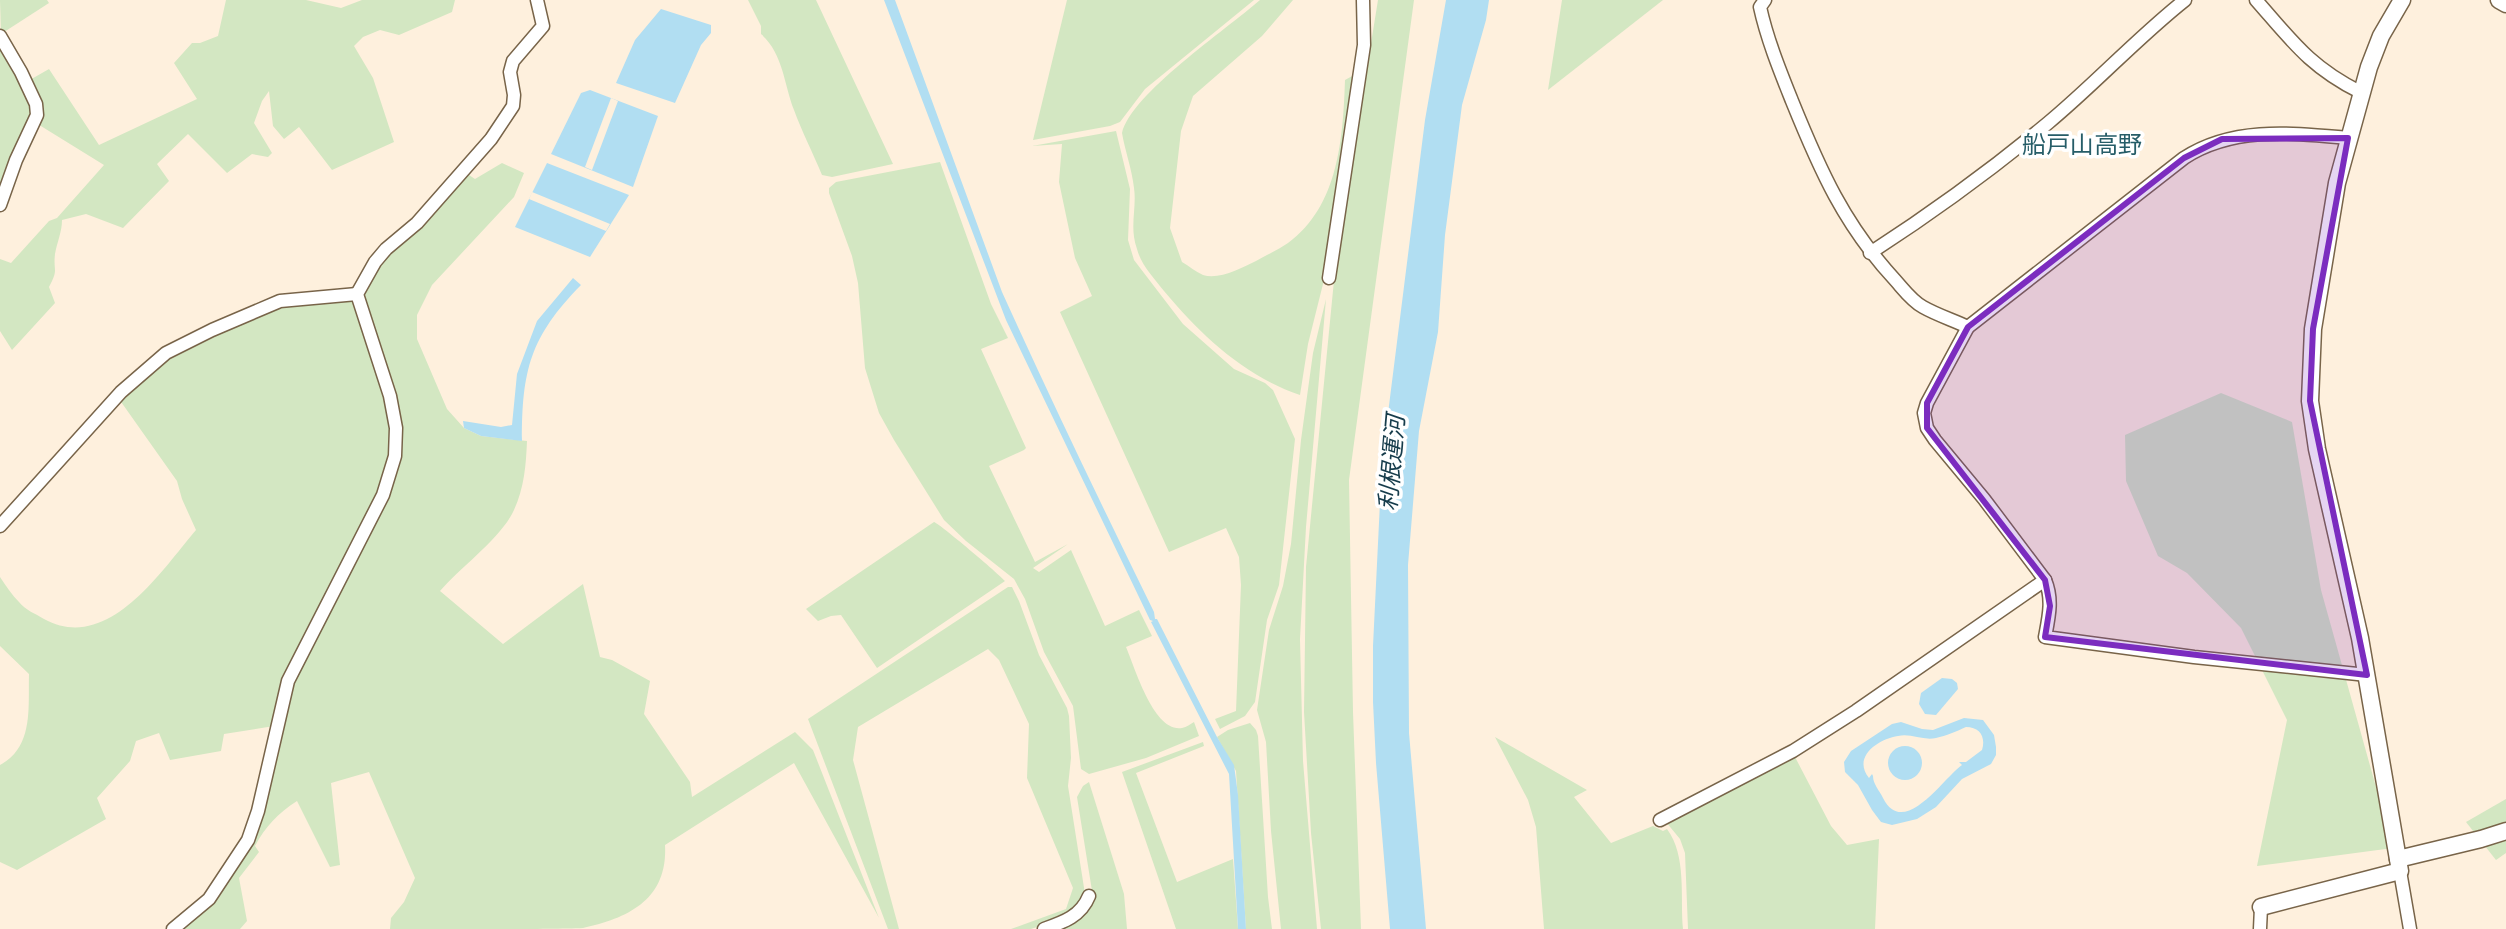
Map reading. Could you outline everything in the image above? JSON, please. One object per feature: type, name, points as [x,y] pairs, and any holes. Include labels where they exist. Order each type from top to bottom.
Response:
[{"type":"street","points":[[173,929],[209,899],[248,840],[258,811],[288,681],[376,509],[395,456],[396,428],[390,396],[357,294],[375,262],[417,223],[491,139],[513,106],[510,72],[513,61],[543,26],[537,0]]},
{"type":"street","points":[[1329,278],[1364,45],[1363,0]]},
{"type":"street","points":[[1870,253],[1946,203],[2050,122],[2154,24],[2185,0]]},
{"type":"street","points":[[2256,0],[2318,68],[2360,92]]},
{"type":"street","points":[[2402,0],[2381,36],[2360,92],[2337,183],[2313,329],[2310,401],[2317,449],[2367,675],[2410,929]]},
{"type":"street","points":[[2499,0],[2506,4]]},
{"type":"street","points":[[1763,1],[1760,7],[1763,20],[1819,168],[1837,204],[1870,253],[1911,297],[1922,307],[1968,327]]},
{"type":"street","points":[[0,36],[36,104],[37,115],[0,205]]},
{"type":"street","points":[[2348,138],[2245,135],[2209,143],[2184,158],[1968,327],[1924,413],[1927,428],[2045,580],[2050,606],[2045,637],[2367,675]]},
{"type":"street","points":[[0,526],[121,392],[166,353],[280,301],[357,294]]},
{"type":"street","points":[[1660,820],[1793,751],[2045,580]]},
{"type":"street","points":[[2260,929],[2261,907],[2506,831]]},
{"type":"street","points":[[1044,929],[1078,914],[1089,896]]},
{"type":"highlighted area","points":[[2348,138],[2313,329],[2310,401],[2367,675],[2045,637],[2050,606],[2045,580],[1927,428],[1927,403],[1968,327],[2184,158],[2222,139]]},
{"type":"green space","points":[[0,0],[47,0],[49,3],[1,34]]},
{"type":"green space","points":[[226,0],[306,0],[341,8],[362,0],[455,0],[452,12],[399,35],[380,30],[363,37],[354,46],[373,78],[394,142],[332,170],[299,127],[284,139],[273,126],[269,91],[254,123],[272,153],[268,157],[252,154],[227,173],[188,134],[157,164],[169,181],[123,228],[86,214],[62,220],[55,254],[55,273],[49,287],[55,303],[12,350],[0,331],[0,259],[11,263],[104,165],[36,123],[28,81],[49,69],[99,145],[197,99],[174,63],[192,43],[218,36]]},
{"type":"green space","points":[[748,0],[816,0],[893,164],[832,177],[822,175],[794,110],[774,50],[761,34],[761,26]]},
{"type":"green space","points":[[1067,0],[1254,0],[1145,89],[1120,122],[1033,140]]},
{"type":"green space","points":[[1260,0],[1293,0],[1262,36],[1193,96],[1181,131],[1170,228],[1182,262],[1209,276],[1237,270],[1288,243],[1305,228],[1328,190],[1340,147],[1345,80],[1354,75],[1326,272],[1308,344],[1300,395],[1260,377],[1225,352],[1178,307],[1145,266],[1135,241],[1134,188],[1122,133],[1129,117],[1161,81]]},
{"type":"green space","points":[[1378,0],[1414,0],[1349,480],[1361,929],[1321,929],[1311,833],[1304,712],[1306,567],[1336,260]]},
{"type":"green space","points":[[1562,0],[1663,0],[1548,90]]},
{"type":"green space","points":[[0,43],[34,108],[0,194]]},
{"type":"green space","points":[[1116,131],[1130,189],[1128,240],[1134,260],[1183,324],[1234,369],[1273,390],[1295,439],[1279,585],[1267,620],[1255,702],[1245,716],[1220,729],[1215,719],[1236,711],[1241,585],[1239,557],[1226,528],[1169,552],[1060,312],[1092,296],[1075,258],[1059,182],[1062,144],[1032,146]]},
{"type":"green space","points":[[940,162],[991,304],[1008,338],[981,349],[1026,448],[989,466],[1035,562],[1068,544],[1033,568],[1039,572],[1071,550],[1105,626],[1139,610],[1152,636],[1126,647],[1140,683],[1163,720],[1172,727],[1182,728],[1194,722],[1199,736],[1146,758],[1089,774],[1081,769],[1073,706],[1044,652],[1025,599],[1014,579],[944,520],[879,413],[865,368],[858,283],[852,256],[829,188],[836,182]]},
{"type":"green space","points":[[502,163],[524,173],[514,197],[432,285],[417,315],[417,339],[447,409],[464,428],[481,436],[527,441],[525,469],[519,496],[506,524],[440,591],[503,644],[583,584],[600,657],[612,660],[650,681],[644,714],[690,782],[692,797],[795,732],[813,750],[879,918],[794,763],[665,845],[664,864],[653,892],[630,912],[600,924],[583,928],[390,929],[391,918],[404,902],[415,878],[369,772],[331,783],[340,865],[330,867],[297,801],[268,826],[255,846],[259,852],[239,878],[247,921],[240,929],[178,929],[237,865],[291,681],[353,563],[397,440],[360,295],[382,259],[466,173],[475,179]]},
{"type":"green space","points":[[356,297],[392,423],[387,475],[274,726],[224,734],[221,751],[170,760],[159,733],[136,741],[130,761],[97,798],[106,819],[17,870],[0,862],[0,765],[19,748],[24,737],[29,674],[0,646],[0,577],[24,607],[44,619],[67,627],[90,626],[111,617],[131,603],[196,530],[177,481],[119,399],[169,354],[267,305]]},
{"type":"green space","points":[[1326,299],[1306,527],[1300,639],[1303,761],[1317,929],[1281,929],[1266,742],[1257,710],[1269,630],[1283,586],[1291,544],[1313,353]]},
{"type":"green space","points":[[2221,393],[2292,422],[2321,590],[2393,848],[2257,866],[2287,720],[2241,628],[2187,573],[2158,556],[2126,481],[2125,435]]},
{"type":"green space","points":[[934,522],[1005,581],[877,668],[841,615],[818,621],[806,609]]},
{"type":"green space","points":[[1012,587],[1019,601],[1039,655],[1069,716],[1071,758],[1068,786],[1085,894],[1081,906],[1055,921],[1031,929],[1011,929],[1066,909],[1073,888],[1027,778],[1029,724],[999,660],[988,649],[858,727],[853,760],[899,929],[888,929],[808,719]]},
{"type":"green space","points":[[1250,723],[1258,736],[1272,929],[1246,929],[1236,771],[1217,737]]},
{"type":"green space","points":[[1495,737],[1587,790],[1574,797],[1611,843],[1653,826],[1663,831],[1667,829],[1680,864],[1683,929],[1544,929],[1536,827],[1528,800]]},
{"type":"green space","points":[[1203,742],[1204,746],[1136,773],[1177,882],[1233,859],[1238,929],[1176,929],[1122,772]]},
{"type":"green space","points":[[1795,757],[1831,826],[1847,845],[1879,839],[1875,929],[1688,929],[1685,853],[1680,839],[1666,822]]},
{"type":"green space","points":[[1089,782],[1124,894],[1127,929],[1055,929],[1093,897],[1077,797]]},
{"type":"green space","points":[[2506,799],[2506,853],[2496,860],[2466,822]]},
{"type":"water","points":[[884,0],[895,0],[1002,292],[1020,332],[1155,619],[1234,765],[1246,929],[1238,929],[1229,774],[1150,620],[1006,320]]},
{"type":"water","name":"利根運河","points":[[1446,0],[1489,0],[1462,105],[1445,235],[1438,332],[1419,431],[1408,565],[1409,733],[1426,929],[1390,929],[1373,702],[1382,461],[1425,120]]},
{"type":"water","points":[[661,9],[711,25],[711,33],[701,45],[675,103],[616,83],[635,40]]},
{"type":"water","points":[[590,90],[658,116],[633,187],[551,154],[581,93]]},
{"type":"water","points":[[547,163],[629,195],[590,257],[515,227]]},
{"type":"water","points":[[573,278],[581,285],[550,321],[532,356],[524,394],[522,441],[481,436],[464,428],[463,421],[501,427],[512,425],[517,374],[537,321]]},
{"type":"water","points":[[1942,678],[1952,679],[1958,689],[1936,715],[1925,714],[1919,704],[1921,693]]},
{"type":"water","points":[[1964,718],[1983,720],[1994,735],[1996,755],[1991,764],[1962,779],[1936,807],[1917,819],[1892,825],[1881,822],[1858,785],[1845,772],[1844,762],[1851,751],[1892,724],[1901,722],[1933,730]],"holes":[[[1966,727],[1981,734],[1982,750],[1966,762],[1959,762],[1962,765],[1913,809],[1902,812],[1892,809],[1876,787],[1872,774],[1869,778],[1865,770],[1865,756],[1870,750],[1890,738],[1903,735],[1936,738]]]},
{"type":"water","points":[[1905,746],[1917,751],[1922,763],[1917,775],[1905,780],[1893,775],[1888,763],[1893,751]]},
{"type":"pier","points":[[611,98],[618,101],[592,170],[585,167]]},
{"type":"pier","points":[[532,192],[610,224],[606,231],[529,199]]},
{"type":"district","name":"船戸山高野","points":[[2082,145]]}]
